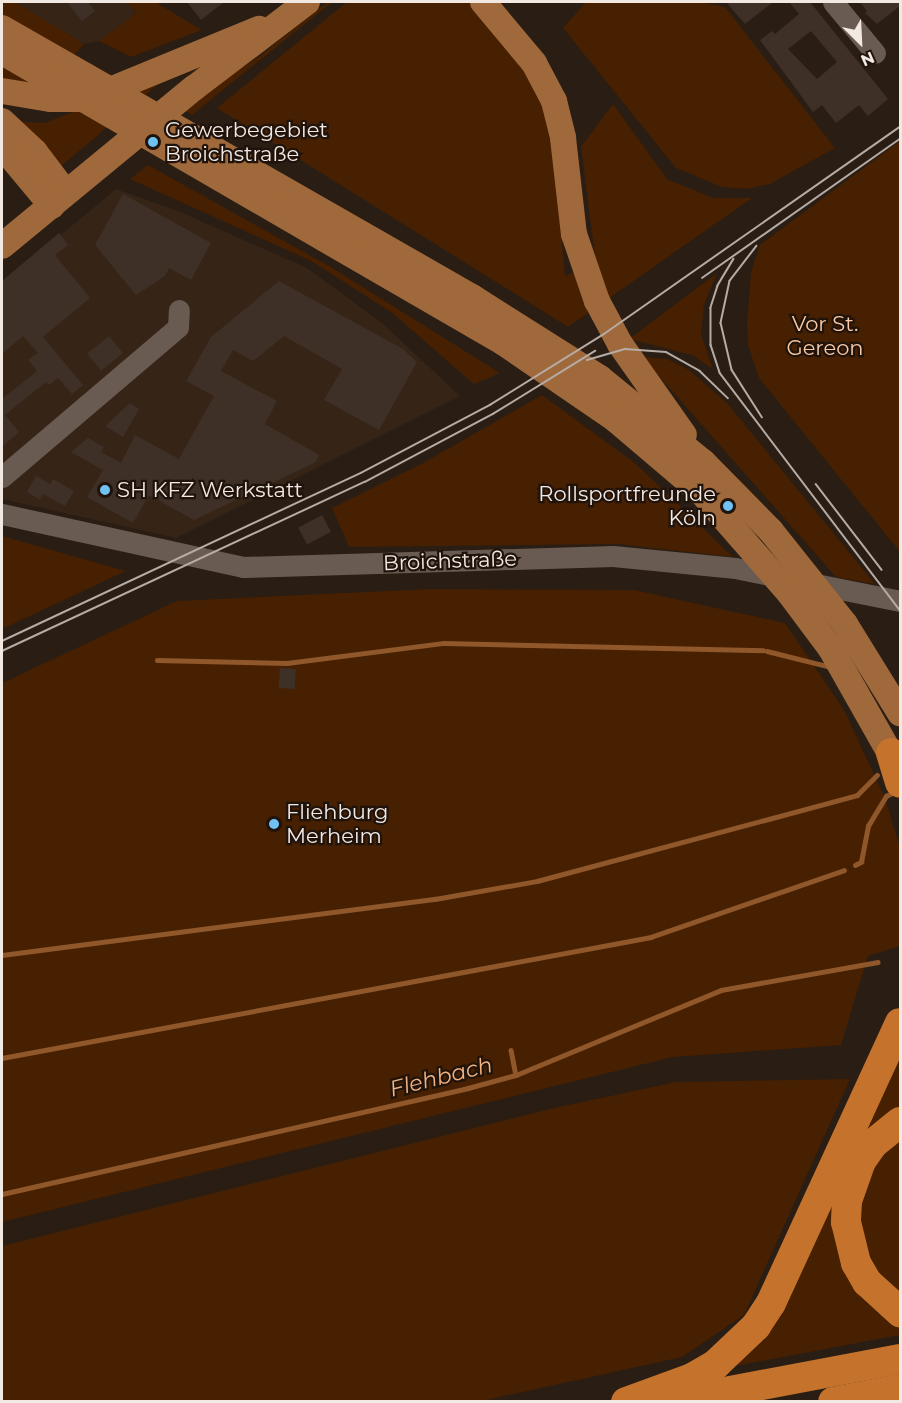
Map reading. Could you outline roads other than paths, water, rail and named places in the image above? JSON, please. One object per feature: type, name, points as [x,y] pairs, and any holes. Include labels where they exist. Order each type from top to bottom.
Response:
[{"type":"highway","points":[[896,762],[900,783]]},
{"type":"highway","points":[[626,1401],[708,1368],[738,1347],[756,1326],[771,1303],[900,1023]]},
{"type":"highway","points":[[900,1122],[873,1144],[861,1161],[850,1191],[846,1222],[853,1253],[867,1282],[900,1312]]},
{"type":"highway","points":[[672,1401],[900,1359]]},
{"type":"highway","points":[[833,1401],[900,1389]]},
{"type":"main road","points":[[2,246],[194,88],[307,2]]},
{"type":"main road","points":[[486,4],[534,63],[554,101],[563,138],[580,258],[608,324],[703,462]]},
{"type":"main road","points":[[2,91],[74,100],[106,94],[190,55],[285,19]]},
{"type":"main road","points":[[2,28],[537,337],[600,378],[703,462],[771,531],[822,595],[868,659],[900,713]]},
{"type":"main road","points":[[2,52],[504,343],[615,419],[702,493],[756,553],[831,650],[896,762]]},
{"type":"main road","points":[[2,121],[35,152],[59,200]]},
{"type":"main road","points":[[2,146],[59,200]]},
{"type":"street","points":[[833,2],[875,53]]},
{"type":"street","points":[[2,477],[171,334],[178,327],[179,310]]},
{"type":"street","name":"Broichstraße","points":[[2,514],[243,567],[613,556],[735,568],[900,601]]},
{"type":"waterway","points":[[157,660],[287,663],[444,643],[763,650]]},
{"type":"waterway","points":[[767,651],[831,667]]},
{"type":"waterway","points":[[2,955],[435,899],[537,881],[857,795],[877,775]]},
{"type":"waterway","points":[[855,865],[861,862],[868,826],[886,796],[894,792]]},
{"type":"waterway","points":[[2,1058],[651,937],[844,870]]},
{"type":"waterway","name":"Flehbach","points":[[2,1194],[468,1088],[516,1075],[721,990],[878,962]]},
{"type":"waterway","points":[[511,1050],[516,1075]]},
{"type":"tram line","points":[[2,641],[361,473],[490,405],[604,334],[900,127]]},
{"type":"tram line","points":[[702,278],[900,139]]},
{"type":"tram line","points":[[757,246],[730,281],[721,323],[732,370],[762,417]]},
{"type":"tram line","points":[[734,259],[718,286],[711,308],[711,345],[720,373],[900,610]]},
{"type":"tram line","points":[[587,360],[625,349],[666,352],[700,371],[728,398]]},
{"type":"tram line","points":[[2,651],[365,482],[493,414],[595,351]]},
{"type":"tram line","points":[[816,484],[882,570]]},
{"type":"place","name":"Gewerbegebiet Broichstraße","points":[[153,142]]},
{"type":"place","name":"SH KFZ Werkstatt","points":[[105,490]]},
{"type":"place","name":"Rollsportfreunde Köln","points":[[728,506]]},
{"type":"place","name":"Fliehburg Merheim","points":[[274,824]]},
{"type":"park label","name":"Vor St. Gereon","points":[[825,336]]}]
